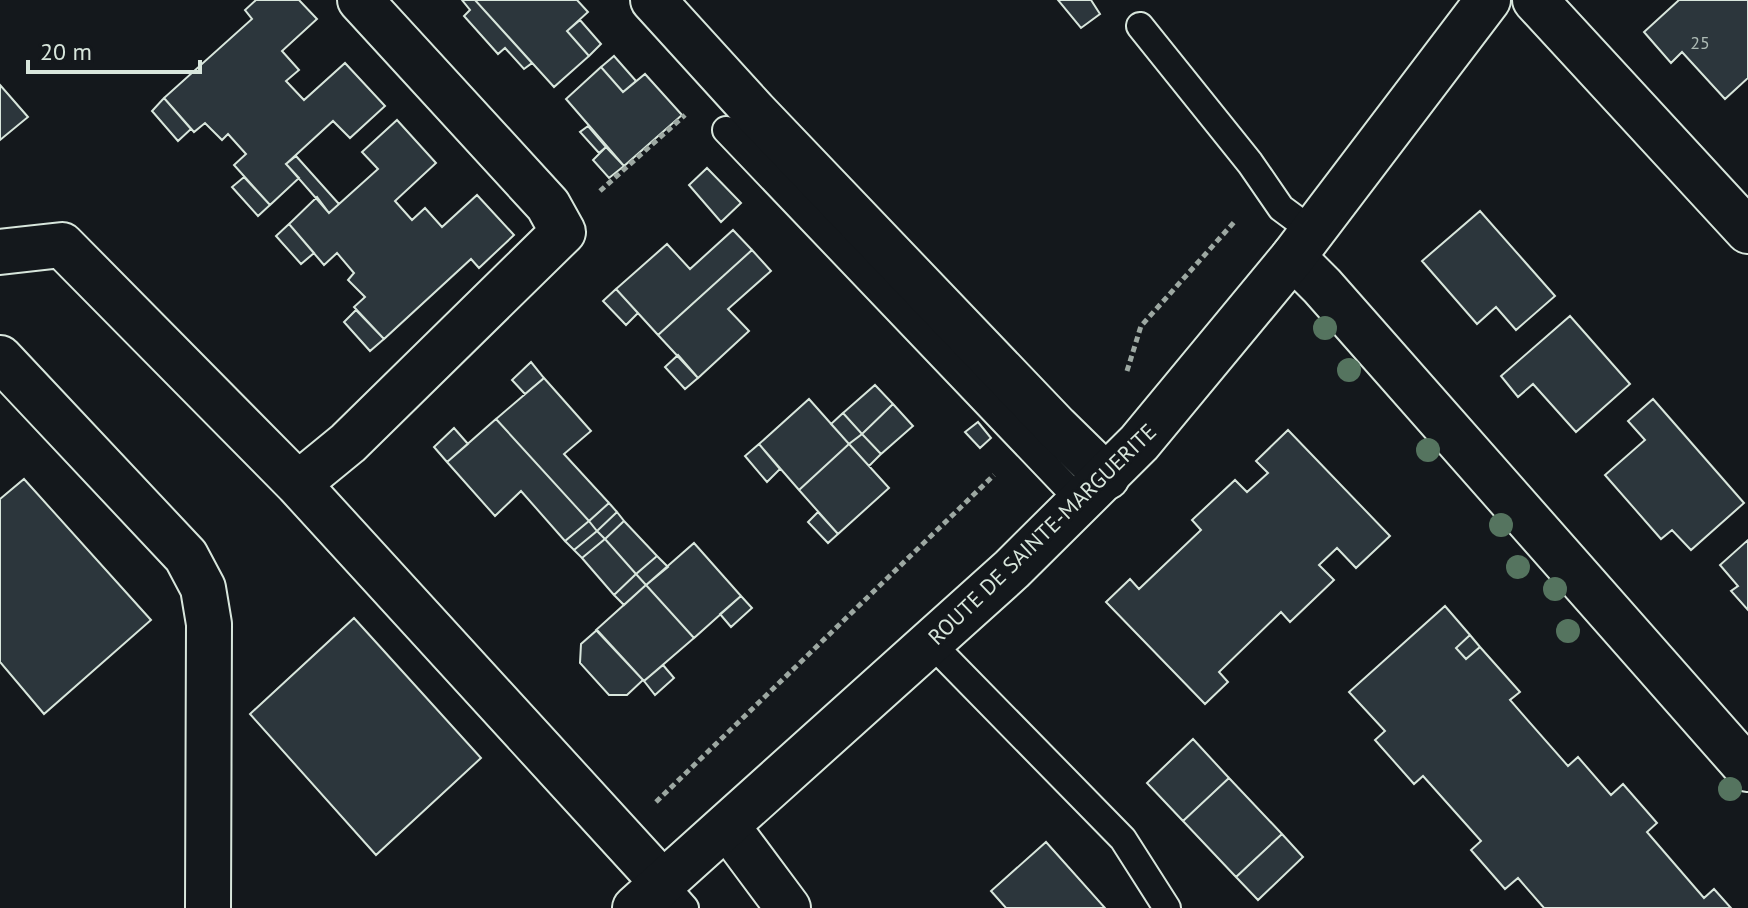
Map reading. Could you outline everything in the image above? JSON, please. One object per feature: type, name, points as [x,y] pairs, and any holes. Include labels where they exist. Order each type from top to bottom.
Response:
[{"type":"street","points":[[298,484],[348,443],[563,232],[548,205],[360,0]]},
{"type":"street","points":[[653,0],[1052,447],[1094,490]]},
{"type":"street","name":"ROUTE DE SAINTE-MARGUERITE","points":[[661,900],[727,826],[931,643],[1094,490],[1139,443],[1302,244],[1488,0]]},
{"type":"street","points":[[1535,0],[1748,231]]},
{"type":"street","points":[[1302,244],[1322,286],[1748,769]]},
{"type":"street","points":[[0,252],[62,245],[298,484],[620,835],[661,900]]},
{"type":"street","points":[[0,358],[186,556],[203,588],[209,624],[208,908]]},
{"type":"street","points":[[727,826],[788,908]]},
{"type":"lane","points":[[1140,26],[1250,163],[1302,244]]},
{"type":"lane","points":[[726,130],[1052,447]]},
{"type":"lane","points":[[931,643],[1123,839],[1167,908]]},
{"type":"path","points":[[548,205],[568,186],[586,204],[699,103],[726,130]]},
{"type":"path","points":[[620,835],[999,471],[1052,447],[1128,370]]},
{"type":"building","points":[[256,0],[299,0],[317,19],[282,51],[299,70],[286,81],[304,100],[345,63],[385,106],[350,138],[333,121],[286,164],[299,178],[270,205],[234,165],[246,154],[228,134],[222,140],[205,123],[194,132],[164,98],[252,19],[245,10]]},
{"type":"building","points":[[462,0],[475,0],[532,63],[524,69],[505,48],[498,54],[464,16],[470,10]]},
{"type":"building","points":[[475,0],[577,0],[588,12],[567,31],[589,56],[554,87]]},
{"type":"building","points":[[1058,0],[1091,0],[1100,14],[1081,28]]},
{"type":"building","points":[[1679,0],[1748,0],[1748,78],[1725,99],[1682,52],[1671,63],[1644,32]]},
{"type":"building","points":[[580,20],[601,44],[589,56],[567,31]]},
{"type":"building","points":[[614,56],[636,81],[623,92],[601,67]]},
{"type":"building","points":[[601,67],[623,92],[645,74],[682,115],[624,166],[566,99]]},
{"type":"building","points":[[0,85],[28,117],[0,140]]},
{"type":"building","points":[[164,98],[191,129],[178,141],[152,111]]},
{"type":"building","points":[[397,120],[436,163],[395,201],[412,220],[425,208],[442,227],[477,195],[514,235],[479,268],[471,259],[384,339],[354,307],[365,297],[348,280],[354,273],[337,253],[324,265],[289,224],[317,197],[329,213],[378,169],[362,152]]},
{"type":"building","points":[[588,126],[606,147],[599,153],[580,132]]},
{"type":"building","points":[[606,147],[624,166],[609,178],[593,160]]},
{"type":"building","points":[[296,156],[339,204],[329,213],[286,164]]},
{"type":"building","points":[[707,168],[741,203],[721,222],[689,185]]},
{"type":"building","points":[[244,177],[270,205],[258,216],[232,187]]},
{"type":"building","points":[[1480,211],[1555,296],[1516,330],[1496,307],[1477,324],[1422,261]]},
{"type":"building","points":[[289,224],[314,253],[301,264],[276,236]]},
{"type":"building","points":[[733,230],[752,250],[658,335],[616,289],[667,244],[690,269]]},
{"type":"building","points":[[752,250],[771,271],[728,309],[749,331],[698,378],[658,335]]},
{"type":"building","points":[[616,289],[638,313],[626,325],[603,301]]},
{"type":"building","points":[[356,310],[384,339],[370,351],[344,322]]},
{"type":"building","points":[[1570,316],[1630,384],[1576,432],[1533,384],[1518,397],[1501,376]]},
{"type":"building","points":[[678,355],[698,378],[685,389],[665,367]]},
{"type":"building","points":[[531,362],[544,378],[525,394],[512,380]]},
{"type":"building","points":[[544,378],[591,431],[564,454],[609,503],[589,521],[496,419]]},
{"type":"building","points":[[875,385],[893,404],[862,434],[843,413]]},
{"type":"building","points":[[809,399],[849,444],[799,490],[759,444]]},
{"type":"building","points":[[1653,399],[1744,503],[1691,550],[1672,530],[1661,539],[1605,475],[1645,440],[1628,421]]},
{"type":"building","points":[[893,404],[913,426],[881,454],[862,434]]},
{"type":"building","points":[[843,413],[862,434],[849,444],[831,424]]},
{"type":"building","points":[[496,419],[589,521],[565,541],[521,491],[495,516],[447,462]]},
{"type":"building","points":[[978,422],[991,438],[980,448],[965,432]]},
{"type":"building","points":[[454,428],[468,444],[447,462],[434,447]]},
{"type":"building","points":[[1288,430],[1390,536],[1356,568],[1337,548],[1319,565],[1334,580],[1290,622],[1281,612],[1219,672],[1228,682],[1205,704],[1106,602],[1130,579],[1139,589],[1201,530],[1192,520],[1235,480],[1247,492],[1268,473],[1256,461]]},
{"type":"building","points":[[862,434],[881,454],[869,466],[849,444]]},
{"type":"building","points":[[759,444],[780,469],[767,482],[745,456]]},
{"type":"building","points":[[849,444],[889,488],[838,534],[799,490]]},
{"type":"building","points":[[24,479],[151,620],[44,714],[0,662],[0,499]]},
{"type":"building","points":[[609,503],[617,512],[597,531],[589,521]]},
{"type":"building","points":[[617,512],[624,521],[605,539],[597,531]]},
{"type":"building","points":[[818,512],[838,534],[828,543],[808,522]]},
{"type":"building","points":[[589,521],[597,531],[574,550],[565,541]]},
{"type":"building","points":[[624,521],[657,556],[636,574],[605,539]]},
{"type":"building","points":[[597,531],[605,539],[582,558],[574,550]]},
{"type":"building","points":[[605,539],[636,574],[614,595],[582,558]]},
{"type":"building","points":[[1748,540],[1748,610],[1731,591],[1738,586],[1720,565]]},
{"type":"building","points":[[694,543],[741,596],[694,638],[646,585]]},
{"type":"building","points":[[657,556],[668,567],[646,585],[636,574]]},
{"type":"building","points":[[636,574],[646,585],[624,605],[614,595]]},
{"type":"building","points":[[646,585],[694,638],[644,681],[596,630]]},
{"type":"building","points":[[741,596],[752,608],[731,627],[720,614]]},
{"type":"building","points":[[1445,606],[1470,635],[1456,648],[1466,659],[1480,647],[1520,692],[1510,700],[1568,766],[1578,757],[1611,795],[1623,784],[1657,823],[1647,832],[1704,898],[1714,889],[1731,908],[1544,908],[1518,878],[1505,889],[1471,850],[1481,841],[1423,776],[1414,784],[1375,740],[1385,731],[1349,692]]},
{"type":"building","points":[[354,618],[481,758],[376,855],[250,714]]},
{"type":"building","points":[[597,630],[643,680],[627,695],[609,695],[580,663],[581,644]]},
{"type":"building","points":[[1470,635],[1480,647],[1466,659],[1456,648]]},
{"type":"building","points":[[663,665],[674,678],[655,695],[644,681]]},
{"type":"building","points":[[1193,739],[1229,778],[1183,821],[1147,783]]},
{"type":"building","points":[[1229,778],[1282,834],[1236,877],[1183,821]]},
{"type":"building","points":[[1282,834],[1303,857],[1258,900],[1236,877]]},
{"type":"building","points":[[1046,842],[1105,908],[1006,908],[991,891]]}]
